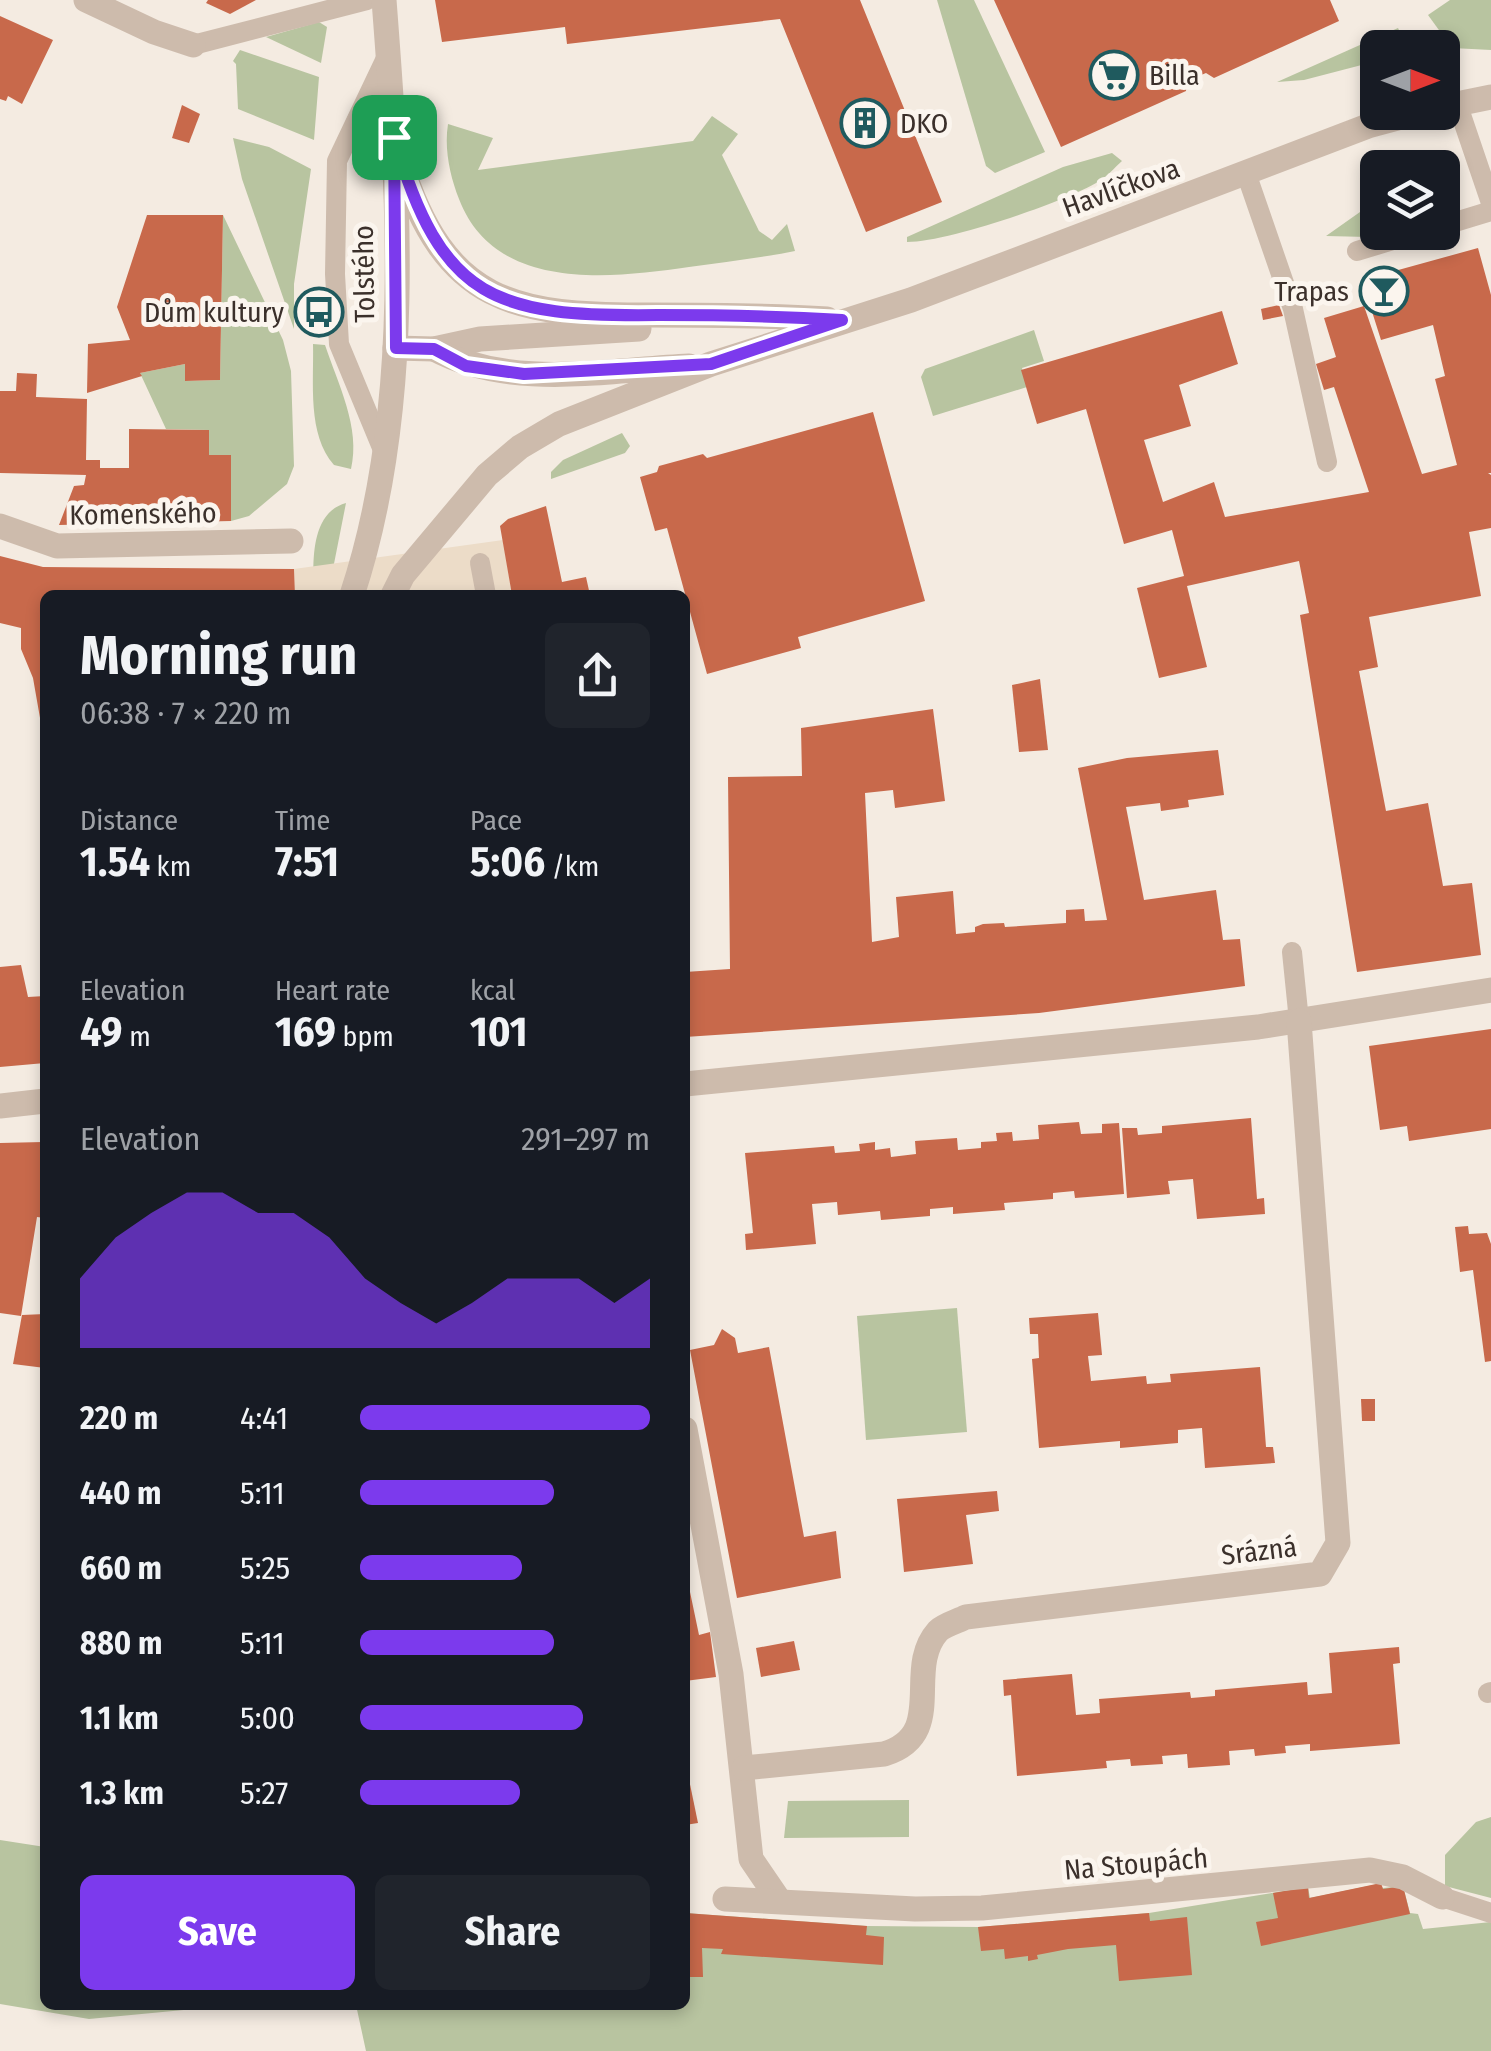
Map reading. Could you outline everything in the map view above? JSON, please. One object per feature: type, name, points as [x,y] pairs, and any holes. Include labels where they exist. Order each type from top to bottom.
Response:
[{"type":"street","points":[[86,0],[154,32],[194,45]]},
{"type":"street","name":"Tolstého","points":[[354,590],[368,545],[385,456],[396,348],[394,137],[384,0]]},
{"type":"street","points":[[1460,103],[1491,97]]},
{"type":"street","name":"Havlíčkova","points":[[396,590],[403,575],[465,500],[520,447],[559,424],[711,364],[911,300],[1360,129]]},
{"type":"street","name":"Havlíčkova","points":[[394,137],[408,187],[438,246],[470,280],[513,304],[577,316],[723,315],[842,320]]},
{"type":"street","name":"Havlíčkova","points":[[396,348],[434,349],[480,339],[612,333],[723,315]]},
{"type":"street","name":"Havlíčkova","points":[[434,349],[466,366],[524,374],[711,364]]},
{"type":"street","name":"Komenského","points":[[0,526],[58,546],[291,541]]},
{"type":"street","points":[[690,1083],[1300,1021],[1491,990]]},
{"type":"street","name":"Srázná","points":[[744,1768],[884,1754],[905,1747],[920,1724],[923,1686],[938,1630],[966,1617],[1320,1574],[1332,1559],[1338,1543],[1300,1021]]},
{"type":"street","points":[[0,1106],[40,1102]]},
{"type":"street","points":[[690,1481],[694,1522],[732,1674],[752,1859],[779,1900]]},
{"type":"street","name":"Na Stoupách","points":[[752,1859],[725,1900],[915,1909],[982,1908],[1370,1870],[1403,1877],[1442,1897]]},
{"type":"lane","points":[[194,45],[366,0]]},
{"type":"lane","points":[[385,456],[339,344],[335,274],[338,161],[388,54]]},
{"type":"lane","points":[[1460,129],[1491,203]]},
{"type":"lane","points":[[1246,173],[1293,310],[1328,462]]},
{"type":"lane","points":[[1460,221],[1491,212]]},
{"type":"lane","points":[[480,563],[485,590]]},
{"type":"lane","points":[[1292,952],[1300,1021]]},
{"type":"lane","name":"Na Stoupách","points":[[1442,1897],[1491,1913]]},
{"type":"green space","points":[[937,0],[974,0],[1045,152],[995,173],[986,166]]},
{"type":"green space","points":[[1450,0],[1491,0],[1491,50],[1460,48],[1460,30],[1439,30],[1428,15]]},
{"type":"green space","points":[[319,22],[327,27],[321,63],[266,37]]},
{"type":"green space","points":[[1360,45],[1360,65],[1304,80],[1277,82]]},
{"type":"green space","points":[[240,50],[319,77],[314,140],[238,109],[233,61]]},
{"type":"green space","points":[[712,116],[738,134],[722,155],[759,231],[772,240],[787,224],[795,251],[625,274],[558,272],[527,265],[499,251],[476,229],[453,181],[448,124],[493,138],[478,170],[693,141]]},
{"type":"green space","points":[[233,138],[269,147],[311,169],[294,284],[294,329],[242,179]]},
{"type":"green space","points":[[1112,153],[1122,161],[1081,191],[976,229],[907,242],[907,237],[1063,167]]},
{"type":"green space","points":[[1360,212],[1360,237],[1326,236]]},
{"type":"green space","points":[[223,215],[283,340],[291,371],[294,466],[287,484],[249,516],[231,521],[231,455],[209,455],[209,430],[166,429],[140,373],[185,364],[185,381],[220,380]]},
{"type":"green space","points":[[1034,330],[1044,361],[1022,368],[1027,387],[933,416],[921,377],[925,369]]},
{"type":"green space","points":[[313,344],[325,345],[347,406],[353,438],[351,469],[334,465],[319,438],[314,407]]},
{"type":"green space","points":[[622,433],[630,446],[625,453],[551,479],[551,472],[563,460]]},
{"type":"green space","points":[[346,503],[330,584],[314,590],[319,529],[334,509]]},
{"type":"green space","points":[[957,1308],[967,1432],[866,1440],[857,1316]]},
{"type":"green space","points":[[909,1800],[909,1837],[784,1838],[788,1801]]},
{"type":"green space","points":[[1491,1817],[1491,1898],[1445,1886],[1445,1855],[1476,1822]]},
{"type":"green space","points":[[0,1840],[40,1846],[40,2010],[184,2010],[89,2019],[0,2004]]},
{"type":"green space","points":[[1378,1884],[1383,1888],[1403,1886],[1410,1913],[1418,1914],[1423,1929],[1491,1922],[1491,2051],[366,2051],[357,2010],[690,2010],[690,1913],[867,1926],[978,1927],[1149,1913],[1308,1887],[1310,1898]]},
{"type":"shaded area","points":[[503,540],[511,590],[295,590],[294,569]]},
{"type":"building","points":[[256,0],[230,14],[206,3]]},
{"type":"building","name":"DKO","points":[[435,0],[860,0],[942,202],[866,232],[780,19],[567,44],[565,27],[442,42]]},
{"type":"building","name":"Billa","points":[[994,0],[1330,0],[1339,21],[1214,78],[1206,73],[1187,81],[1186,91],[1061,147]]},
{"type":"building","points":[[0,16],[53,40],[22,104],[8,96],[6,101],[0,99]]},
{"type":"building","points":[[182,105],[200,114],[189,143],[172,138]]},
{"type":"building","points":[[147,215],[223,215],[220,380],[185,381],[185,364],[140,373],[142,376],[87,393],[88,344],[130,340],[117,307]]},
{"type":"building","points":[[1478,248],[1491,295],[1491,528],[1469,532],[1481,596],[1369,617],[1378,667],[1359,671],[1386,811],[1428,803],[1443,886],[1472,883],[1481,955],[1357,972],[1300,615],[1309,613],[1299,561],[1187,586],[1207,667],[1159,678],[1137,588],[1184,576],[1172,530],[1124,544],[1086,409],[1037,424],[1021,370],[1222,311],[1238,364],[1179,385],[1191,426],[1144,440],[1163,502],[1214,482],[1225,517],[1369,492],[1334,387],[1324,390],[1316,364],[1336,357],[1324,318],[1364,306],[1422,474],[1457,465],[1435,379],[1445,376],[1433,325],[1381,340],[1362,280]]},
{"type":"building","points":[[1279,305],[1283,316],[1263,320],[1261,309]]},
{"type":"building","points":[[17,373],[37,374],[36,397],[87,399],[86,460],[100,460],[100,468],[129,468],[129,429],[209,430],[209,455],[231,455],[231,521],[59,525],[74,486],[84,485],[86,475],[0,473],[0,391],[16,391]]},
{"type":"building","points":[[873,412],[925,601],[798,637],[801,648],[707,674],[690,612],[690,590],[684,590],[667,528],[655,531],[640,477],[657,472],[659,466],[703,454],[707,458]]},
{"type":"building","points":[[546,506],[562,582],[586,577],[589,590],[511,590],[500,526],[508,519]]},
{"type":"building","points":[[0,556],[43,567],[294,569],[295,590],[40,590],[40,718],[33,678],[21,649],[21,628],[0,623]]},
{"type":"building","points":[[1040,679],[1048,750],[1019,752],[1012,685]]},
{"type":"building","points":[[933,709],[945,801],[895,808],[893,790],[865,793],[872,942],[899,937],[896,897],[953,891],[956,934],[975,932],[975,927],[983,924],[1004,923],[1005,927],[1066,923],[1066,910],[1084,909],[1085,921],[1107,920],[1078,768],[1127,758],[1218,750],[1224,795],[1188,800],[1189,807],[1161,811],[1160,803],[1126,807],[1144,900],[1216,890],[1223,940],[1240,939],[1245,986],[1039,1013],[690,1037],[690,972],[730,969],[728,777],[802,776],[801,728]]},
{"type":"building","points":[[21,965],[28,997],[40,996],[40,1063],[0,1067],[0,967]]},
{"type":"building","points":[[1491,1029],[1491,1129],[1409,1141],[1407,1126],[1380,1130],[1369,1046]]},
{"type":"building","points":[[1251,1118],[1257,1199],[1264,1198],[1265,1214],[1197,1219],[1193,1179],[1168,1181],[1170,1194],[1127,1198],[1122,1128],[1137,1128],[1138,1135],[1162,1133],[1162,1126]]},
{"type":"building","points":[[1079,1122],[1081,1134],[1102,1133],[1102,1124],[1119,1123],[1124,1194],[1075,1198],[1074,1191],[1053,1193],[1053,1199],[1004,1203],[1005,1210],[953,1214],[953,1207],[930,1209],[930,1216],[881,1220],[880,1211],[838,1215],[837,1202],[812,1204],[816,1244],[746,1250],[745,1234],[753,1233],[745,1153],[834,1146],[835,1153],[860,1151],[859,1144],[875,1142],[875,1150],[890,1148],[891,1157],[916,1154],[915,1141],[957,1138],[958,1150],[981,1148],[981,1142],[997,1141],[996,1133],[1012,1132],[1013,1141],[1039,1139],[1038,1125]]},
{"type":"building","points":[[40,1142],[40,1217],[37,1217],[21,1316],[0,1313],[0,1143]]},
{"type":"building","points":[[1468,1226],[1469,1234],[1487,1233],[1491,1244],[1491,1361],[1485,1362],[1473,1270],[1460,1272],[1455,1227]]},
{"type":"building","points":[[1098,1313],[1102,1355],[1088,1356],[1091,1381],[1146,1376],[1147,1384],[1171,1382],[1170,1374],[1260,1367],[1266,1447],[1273,1447],[1275,1463],[1205,1468],[1202,1428],[1178,1430],[1178,1443],[1120,1448],[1120,1441],[1039,1448],[1032,1359],[1039,1358],[1038,1334],[1030,1334],[1029,1318]]},
{"type":"building","points":[[40,1314],[40,1367],[13,1364],[22,1315]]},
{"type":"building","points":[[722,1329],[735,1338],[738,1353],[769,1347],[804,1537],[836,1531],[841,1578],[737,1598],[690,1350],[714,1345]]},
{"type":"building","points":[[1361,1399],[1375,1399],[1375,1421],[1362,1421]]},
{"type":"building","points":[[997,1491],[999,1511],[966,1515],[973,1564],[904,1572],[897,1499]]},
{"type":"building","points":[[690,1592],[699,1635],[710,1632],[716,1677],[690,1680]]},
{"type":"building","points":[[794,1641],[800,1670],[761,1677],[756,1648]]},
{"type":"building","points":[[1399,1647],[1400,1663],[1393,1664],[1400,1744],[1310,1751],[1310,1744],[1285,1746],[1286,1753],[1255,1756],[1254,1749],[1229,1751],[1230,1765],[1188,1768],[1187,1754],[1162,1756],[1163,1764],[1131,1766],[1130,1759],[1106,1761],[1107,1768],[1017,1776],[1011,1695],[1004,1696],[1003,1680],[1072,1674],[1076,1715],[1100,1713],[1099,1699],[1190,1692],[1191,1698],[1215,1696],[1215,1690],[1307,1682],[1308,1695],[1332,1693],[1329,1653]]},
{"type":"building","points":[[690,1784],[698,1823],[690,1824]]},
{"type":"building","points":[[1381,1883],[1383,1889],[1403,1886],[1410,1914],[1261,1946],[1256,1922],[1278,1918],[1273,1893],[1308,1887],[1309,1898]]},
{"type":"building","points":[[690,1913],[867,1926],[866,1935],[884,1937],[883,1965],[721,1954],[723,1949],[702,1948],[703,1977],[690,1977]]},
{"type":"building","points":[[1149,1913],[1150,1921],[1187,1917],[1192,1975],[1119,1981],[1116,1945],[1068,1949],[1037,1955],[1038,1959],[1028,1961],[1028,1956],[1005,1959],[1004,1949],[981,1951],[978,1927]]},
{"type":"place","name":"Billa","points":[[1114,75]]},
{"type":"place","name":"DKO","points":[[865,123]]},
{"type":"place","name":"Trapas","points":[[1384,291]]},
{"type":"place","name":"Dům kultury","points":[[319,312]]},
{"type":"route","points":[[394,137],[408,187],[438,246],[470,280],[513,304],[577,316],[723,315],[842,320],[711,364],[524,374],[466,366],[434,349],[396,348],[394,137]]}]
